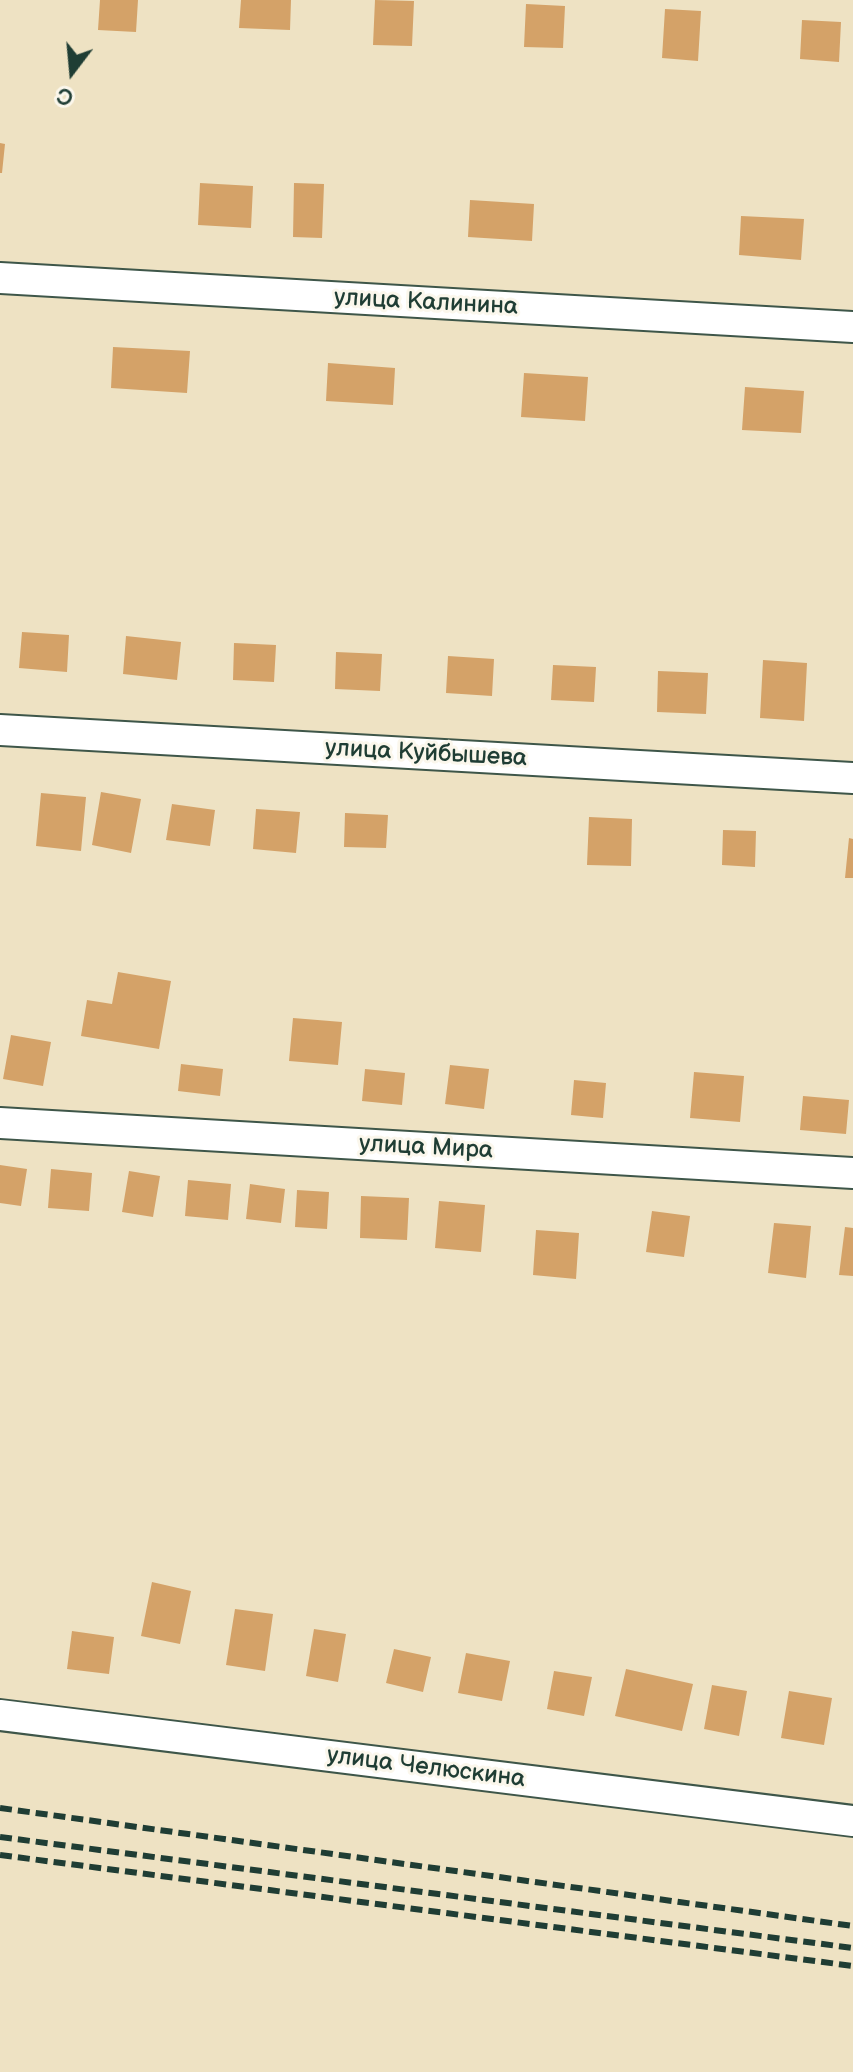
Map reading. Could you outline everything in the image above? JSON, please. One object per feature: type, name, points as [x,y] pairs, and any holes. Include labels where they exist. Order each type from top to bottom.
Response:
[{"type":"street","name":"улица Калинина","points":[[0,278],[853,327]]},
{"type":"street","name":"улица Куйбышева","points":[[0,730],[853,778]]},
{"type":"street","name":"улица Мира","points":[[0,1123],[853,1173]]},
{"type":"street","name":"улица Челюскина","points":[[0,1715],[853,1821]]},
{"type":"building","points":[[100,0],[138,0],[136,32],[98,30]]},
{"type":"building","points":[[241,0],[291,0],[290,30],[239,28]]},
{"type":"building","points":[[375,0],[414,1],[412,46],[373,45]]},
{"type":"building","points":[[526,4],[565,6],[563,48],[524,47]]},
{"type":"building","points":[[665,9],[701,11],[698,61],[662,58]]},
{"type":"building","points":[[802,20],[841,22],[839,62],[800,59]]},
{"type":"building","points":[[0,143],[5,144],[2,173],[0,173]]},
{"type":"building","points":[[200,183],[253,186],[251,228],[198,225]]},
{"type":"building","points":[[294,183],[324,184],[322,238],[293,237]]},
{"type":"building","points":[[470,200],[534,204],[532,241],[468,237]]},
{"type":"building","points":[[741,216],[804,219],[801,260],[739,255]]},
{"type":"building","points":[[113,347],[190,351],[187,393],[111,388]]},
{"type":"building","points":[[328,363],[395,368],[393,405],[326,401]]},
{"type":"building","points":[[524,373],[588,377],[585,421],[521,417]]},
{"type":"building","points":[[745,387],[804,391],[801,433],[742,430]]},
{"type":"building","points":[[22,632],[69,635],[67,672],[19,668]]},
{"type":"building","points":[[126,636],[181,642],[177,680],[123,674]]},
{"type":"building","points":[[234,643],[276,645],[274,682],[233,680]]},
{"type":"building","points":[[336,652],[382,654],[380,691],[335,689]]},
{"type":"building","points":[[448,656],[494,659],[492,696],[446,693]]},
{"type":"building","points":[[763,660],[807,663],[804,721],[760,718]]},
{"type":"building","points":[[553,665],[596,667],[594,702],[551,700]]},
{"type":"building","points":[[658,671],[708,673],[706,714],[657,712]]},
{"type":"building","points":[[101,792],[141,799],[131,853],[92,845]]},
{"type":"building","points":[[41,793],[86,797],[81,851],[36,846]]},
{"type":"building","points":[[172,804],[215,810],[210,846],[166,840]]},
{"type":"building","points":[[256,809],[300,812],[296,853],[253,849]]},
{"type":"building","points":[[345,813],[388,815],[386,848],[344,847]]},
{"type":"building","points":[[589,817],[632,819],[631,866],[587,865]]},
{"type":"building","points":[[723,830],[756,831],[755,867],[722,865]]},
{"type":"building","points":[[849,838],[853,839],[853,878],[845,878]]},
{"type":"building","points":[[118,972],[171,981],[159,1049],[81,1036],[87,1000],[112,1004]]},
{"type":"building","points":[[293,1018],[342,1022],[338,1065],[289,1061]]},
{"type":"building","points":[[11,1035],[51,1042],[43,1086],[3,1079]]},
{"type":"building","points":[[181,1064],[223,1069],[220,1096],[178,1091]]},
{"type":"building","points":[[450,1065],[489,1069],[484,1109],[445,1104]]},
{"type":"building","points":[[365,1069],[405,1073],[402,1105],[362,1101]]},
{"type":"building","points":[[694,1072],[744,1076],[740,1122],[690,1118]]},
{"type":"building","points":[[574,1080],[606,1083],[603,1118],[571,1115]]},
{"type":"building","points":[[803,1096],[849,1100],[846,1134],[800,1130]]},
{"type":"building","points":[[0,1165],[27,1169],[21,1206],[0,1203]]},
{"type":"building","points":[[51,1169],[92,1173],[89,1211],[48,1208]]},
{"type":"building","points":[[129,1171],[160,1176],[153,1217],[122,1212]]},
{"type":"building","points":[[188,1180],[231,1184],[228,1220],[185,1216]]},
{"type":"building","points":[[250,1184],[285,1189],[281,1223],[246,1219]]},
{"type":"building","points":[[297,1190],[329,1192],[327,1229],[295,1227]]},
{"type":"building","points":[[361,1196],[409,1198],[407,1240],[360,1238]]},
{"type":"building","points":[[439,1201],[485,1205],[481,1252],[435,1248]]},
{"type":"building","points":[[652,1211],[690,1216],[684,1257],[646,1252]]},
{"type":"building","points":[[774,1223],[811,1226],[806,1278],[768,1273]]},
{"type":"building","points":[[845,1227],[853,1228],[853,1276],[839,1275]]},
{"type":"building","points":[[536,1230],[579,1233],[576,1279],[533,1275]]},
{"type":"building","points":[[152,1582],[191,1591],[180,1644],[141,1636]]},
{"type":"building","points":[[235,1609],[273,1614],[265,1671],[226,1665]]},
{"type":"building","points":[[314,1629],[346,1634],[338,1682],[306,1676]]},
{"type":"building","points":[[72,1631],[114,1637],[109,1674],[67,1669]]},
{"type":"building","points":[[394,1649],[431,1657],[423,1692],[386,1683]]},
{"type":"building","points":[[466,1653],[510,1661],[502,1701],[458,1693]]},
{"type":"building","points":[[626,1669],[693,1684],[682,1731],[615,1716]]},
{"type":"building","points":[[554,1671],[592,1677],[584,1716],[547,1709]]},
{"type":"building","points":[[712,1685],[747,1691],[739,1736],[704,1729]]},
{"type":"building","points":[[789,1691],[832,1698],[824,1745],[781,1738]]},
{"type":"railway","points":[[0,1808],[853,1926]]},
{"type":"railway","points":[[0,1837],[853,1948]]},
{"type":"railway","points":[[0,1855],[853,1966]]}]
